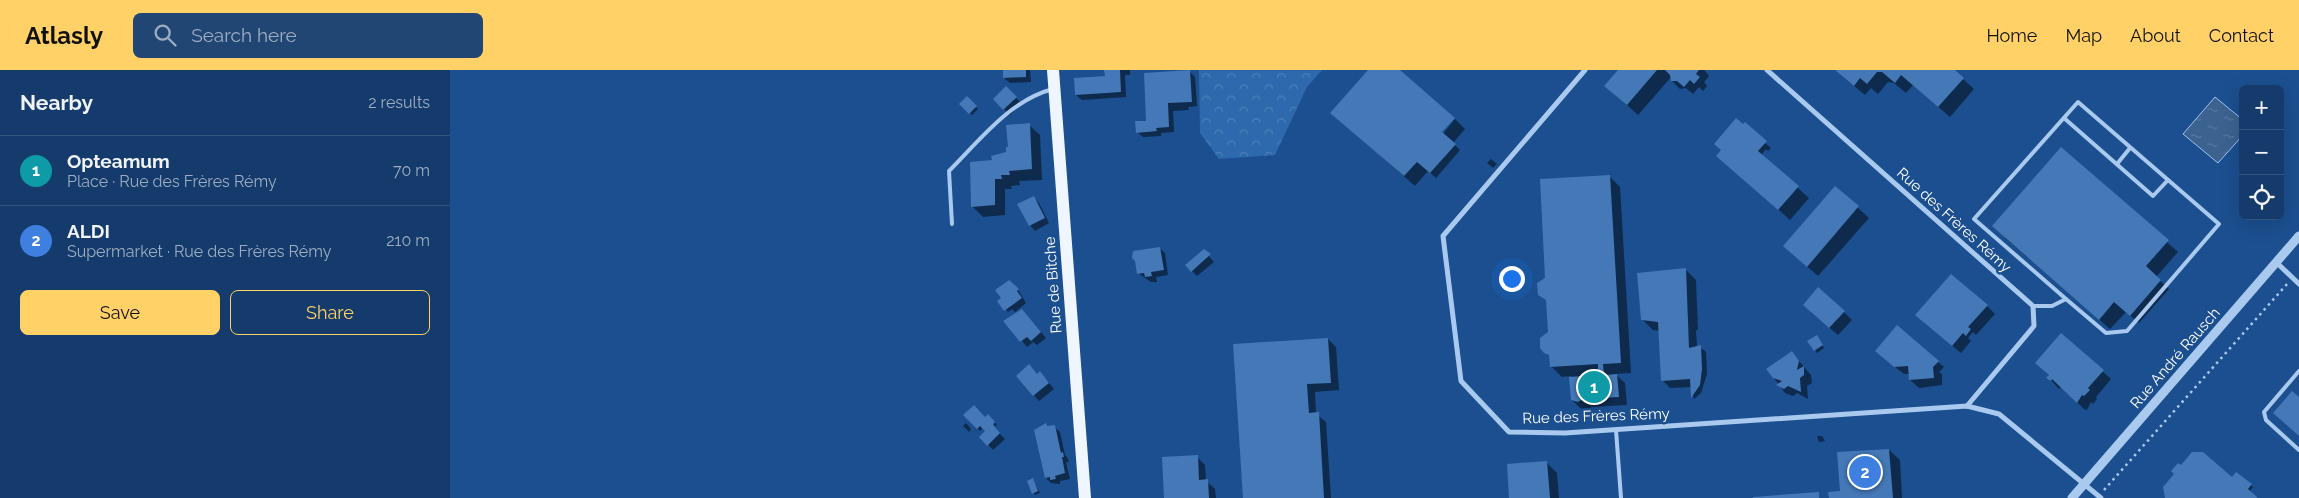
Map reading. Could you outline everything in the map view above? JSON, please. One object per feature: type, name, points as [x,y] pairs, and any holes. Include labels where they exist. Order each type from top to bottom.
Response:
[{"type":"main road","name":"Rue de Bitche","points":[[1053,70],[1085,498]]},
{"type":"street","name":"Rue des Frères Rémy","points":[[1585,70],[1443,236],[1461,380],[1510,432],[1565,433],[1968,406],[1999,414],[2100,497]]},
{"type":"street","name":"Rue des Frères Rémy","points":[[1767,70],[2033,306]]},
{"type":"street","name":"Rue André Rausch","points":[[2072,498],[2299,236]]},
{"type":"street","points":[[2276,262],[2299,284]]},
{"type":"street","points":[[1968,406],[2034,326],[2033,306]]},
{"type":"lane","points":[[952,224],[949,171],[1004,116],[1036,94],[1055,89]]},
{"type":"lane","points":[[2078,102],[2130,148],[2219,224],[2127,331],[2106,333],[1974,219],[2078,102]]},
{"type":"lane","points":[[2064,118],[2153,196],[2168,180]]},
{"type":"lane","points":[[2117,164],[2130,148]]},
{"type":"lane","points":[[2033,306],[2052,306],[2066,299]]},
{"type":"lane","points":[[2299,371],[2264,412],[2266,420],[2299,450]]},
{"type":"lane","points":[[1616,430],[1621,498]]},
{"type":"path","points":[[2100,497],[2293,278]]},
{"type":"green space","points":[[1199,70],[1322,70],[1307,87],[1275,155],[1219,159],[1200,133]]},
{"type":"water","points":[[2215,97],[2239,117],[2239,139],[2218,163],[2183,134]]},
{"type":"building","points":[[1003,70],[1026,70],[1026,77],[1003,78]]},
{"type":"building","points":[[1104,70],[1120,70],[1121,92],[1075,95],[1074,78],[1105,76]]},
{"type":"building","points":[[1190,70],[1192,102],[1168,103],[1169,127],[1156,128],[1157,131],[1136,133],[1135,121],[1146,121],[1144,73]]},
{"type":"building","points":[[1368,70],[1400,70],[1455,118],[1442,132],[1456,144],[1430,173],[1417,162],[1404,176],[1330,113]]},
{"type":"building","points":[[1618,70],[1657,70],[1627,105],[1604,86]]},
{"type":"building","points":[[1665,70],[1699,70],[1696,74],[1700,77],[1694,84],[1690,80],[1684,87],[1677,81],[1671,81],[1670,75]]},
{"type":"building","points":[[1835,70],[1955,70],[1964,78],[1938,107],[1901,75],[1895,83],[1882,72],[1877,72],[1867,84],[1860,78],[1854,86]]},
{"type":"building","points":[[1006,86],[1017,97],[1003,110],[993,99]]},
{"type":"building","points":[[967,96],[977,106],[969,114],[959,104]]},
{"type":"building","points":[[1736,118],[1743,124],[1745,122],[1767,141],[1758,151],[1799,186],[1778,210],[1716,156],[1721,150],[1714,144]]},
{"type":"building","points":[[1030,123],[1032,169],[1009,171],[1010,175],[1001,175],[1002,179],[995,179],[995,205],[971,207],[970,162],[992,160],[991,156],[1006,152],[1006,147],[1008,147],[1006,125]]},
{"type":"building","points":[[2061,147],[2169,240],[2146,266],[2161,280],[2130,316],[2114,302],[2099,320],[1992,226]]},
{"type":"building","points":[[1610,175],[1621,363],[1603,364],[1604,375],[1617,374],[1619,397],[1583,399],[1578,402],[1571,400],[1569,377],[1598,375],[1598,364],[1550,367],[1549,355],[1540,348],[1540,338],[1548,332],[1546,300],[1538,295],[1537,283],[1545,278],[1540,179]]},
{"type":"building","points":[[1835,186],[1859,206],[1807,267],[1783,246]]},
{"type":"building","points":[[1034,196],[1045,218],[1029,226],[1017,204]]},
{"type":"building","points":[[1160,247],[1164,270],[1151,272],[1152,276],[1145,277],[1144,273],[1137,274],[1135,261],[1132,258],[1133,251]]},
{"type":"building","points":[[1204,249],[1211,254],[1191,272],[1185,265]]},
{"type":"building","points":[[1686,268],[1689,348],[1701,345],[1702,369],[1700,385],[1691,398],[1690,379],[1661,381],[1658,322],[1641,320],[1637,273]]},
{"type":"building","points":[[1951,274],[1988,305],[1968,327],[1971,329],[1966,336],[1963,333],[1952,346],[1915,315]]},
{"type":"building","points":[[1009,280],[1019,289],[1017,291],[1022,298],[1004,311],[997,301],[1001,298],[995,290]]},
{"type":"building","points":[[1818,287],[1845,311],[1829,328],[1803,305]]},
{"type":"building","points":[[1022,309],[1041,332],[1031,341],[1027,337],[1020,342],[1003,321]]},
{"type":"building","points":[[1897,325],[1939,361],[1933,367],[1934,378],[1909,380],[1908,366],[1894,367],[1875,351]]},
{"type":"building","points":[[2061,333],[2104,370],[2088,388],[2090,390],[2084,396],[2082,395],[2077,403],[2052,379],[2051,381],[2046,378],[2049,375],[2035,363]]},
{"type":"building","points":[[1817,335],[1823,345],[1814,351],[1807,341]]},
{"type":"building","points":[[1328,338],[1331,383],[1307,384],[1309,413],[1319,412],[1324,498],[1243,498],[1233,344]]},
{"type":"building","points":[[1792,351],[1799,361],[1797,370],[1804,366],[1804,375],[1800,378],[1801,392],[1788,386],[1784,389],[1776,385],[1782,381],[1773,378],[1766,369]]},
{"type":"building","points":[[1029,364],[1037,374],[1040,371],[1049,383],[1033,396],[1016,376]]},
{"type":"building","points":[[2292,391],[2299,397],[2299,436],[2273,413]]},
{"type":"building","points":[[974,405],[985,417],[988,414],[995,422],[993,425],[1000,433],[987,446],[979,437],[985,431],[980,426],[977,429],[963,415]]},
{"type":"building","points":[[1046,423],[1047,426],[1055,425],[1061,453],[1063,452],[1064,457],[1062,457],[1065,473],[1055,476],[1056,479],[1050,480],[1050,477],[1045,478],[1034,430]]},
{"type":"building","points":[[1889,449],[1893,498],[1829,498],[1828,492],[1840,491],[1837,452]]},
{"type":"building","points":[[2192,452],[2203,452],[2232,477],[2236,472],[2252,484],[2248,489],[2258,498],[2165,498],[2163,487],[2174,474],[2171,471],[2178,463],[2181,465]]},
{"type":"building","points":[[1198,455],[1199,480],[1208,479],[1209,498],[1164,498],[1162,457]]},
{"type":"building","points":[[1547,461],[1550,498],[1509,498],[1507,464]]},
{"type":"building","points":[[1033,478],[1038,491],[1032,494],[1027,481]]},
{"type":"building","points":[[1819,492],[1819,498],[1753,498],[1753,497]]},
{"type":"place","name":"Opteamum","points":[[1594,387]]},
{"type":"place","name":"ALDI","points":[[1865,472]]}]
